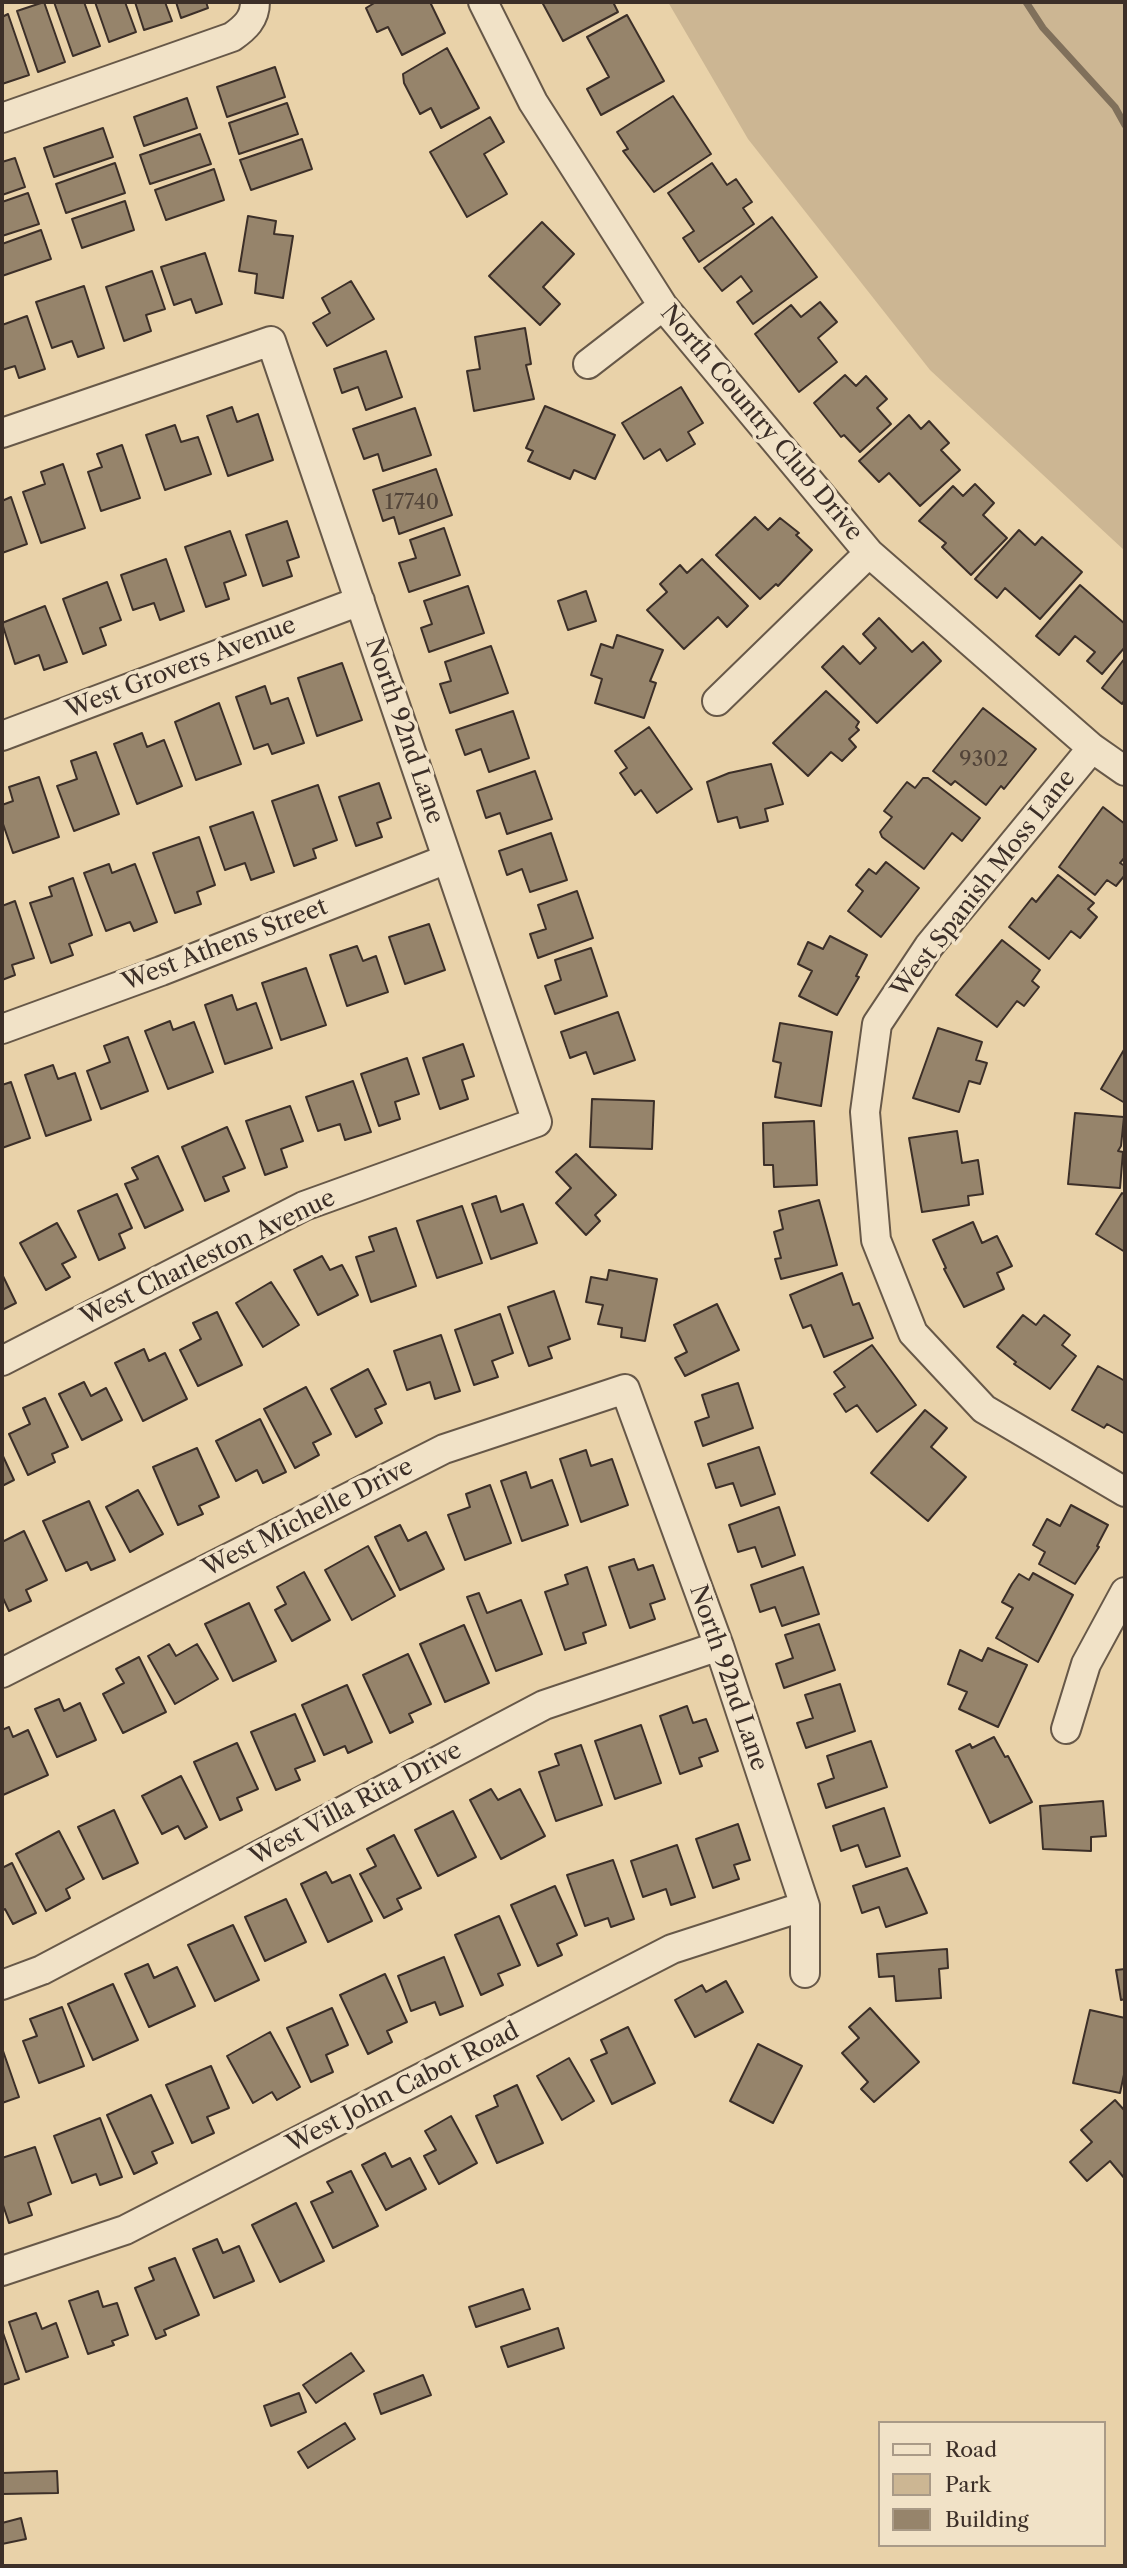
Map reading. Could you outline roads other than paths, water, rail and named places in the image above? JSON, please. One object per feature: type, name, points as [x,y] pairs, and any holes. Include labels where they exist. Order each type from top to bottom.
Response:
[{"type":"street","name":"North Country Club Drive","points":[[483,2],[533,102],[663,306],[869,553],[1092,748],[1125,771]]},
{"type":"street","points":[[2,118],[232,37],[244,29],[253,10]]},
{"type":"street","points":[[588,364],[663,306]]},
{"type":"street","name":"North 92nd Lane","points":[[2,433],[271,341],[537,1122]]},
{"type":"street","points":[[717,701],[869,553]]},
{"type":"street","name":"West Grovers Avenue","points":[[2,736],[360,601]]},
{"type":"street","name":"West Spanish Moss Lane","points":[[1092,748],[929,946],[877,1024],[865,1112],[876,1240],[913,1333],[984,1409],[1125,1492]]},
{"type":"street","name":"West Athens Street","points":[[2,1029],[161,971],[447,859]]},
{"type":"street","name":"West Charleston Avenue","points":[[2,1361],[304,1206],[537,1122]]},
{"type":"street","name":"North 92nd Lane","points":[[625,1389],[719,1646],[805,1906],[805,1973]]},
{"type":"street","name":"West Michelle Drive","points":[[2,1673],[444,1450],[625,1389]]},
{"type":"street","points":[[1066,1728],[1086,1664],[1125,1592]]},
{"type":"street","name":"West Villa Rita Drive","points":[[2,1985],[42,1970],[544,1705],[719,1646]]},
{"type":"street","name":"West John Cabot Road","points":[[2,2271],[125,2230],[672,1949],[805,1906]]},
{"type":"waterway","points":[[1026,2],[1043,28],[1115,107],[1125,125]]}]
